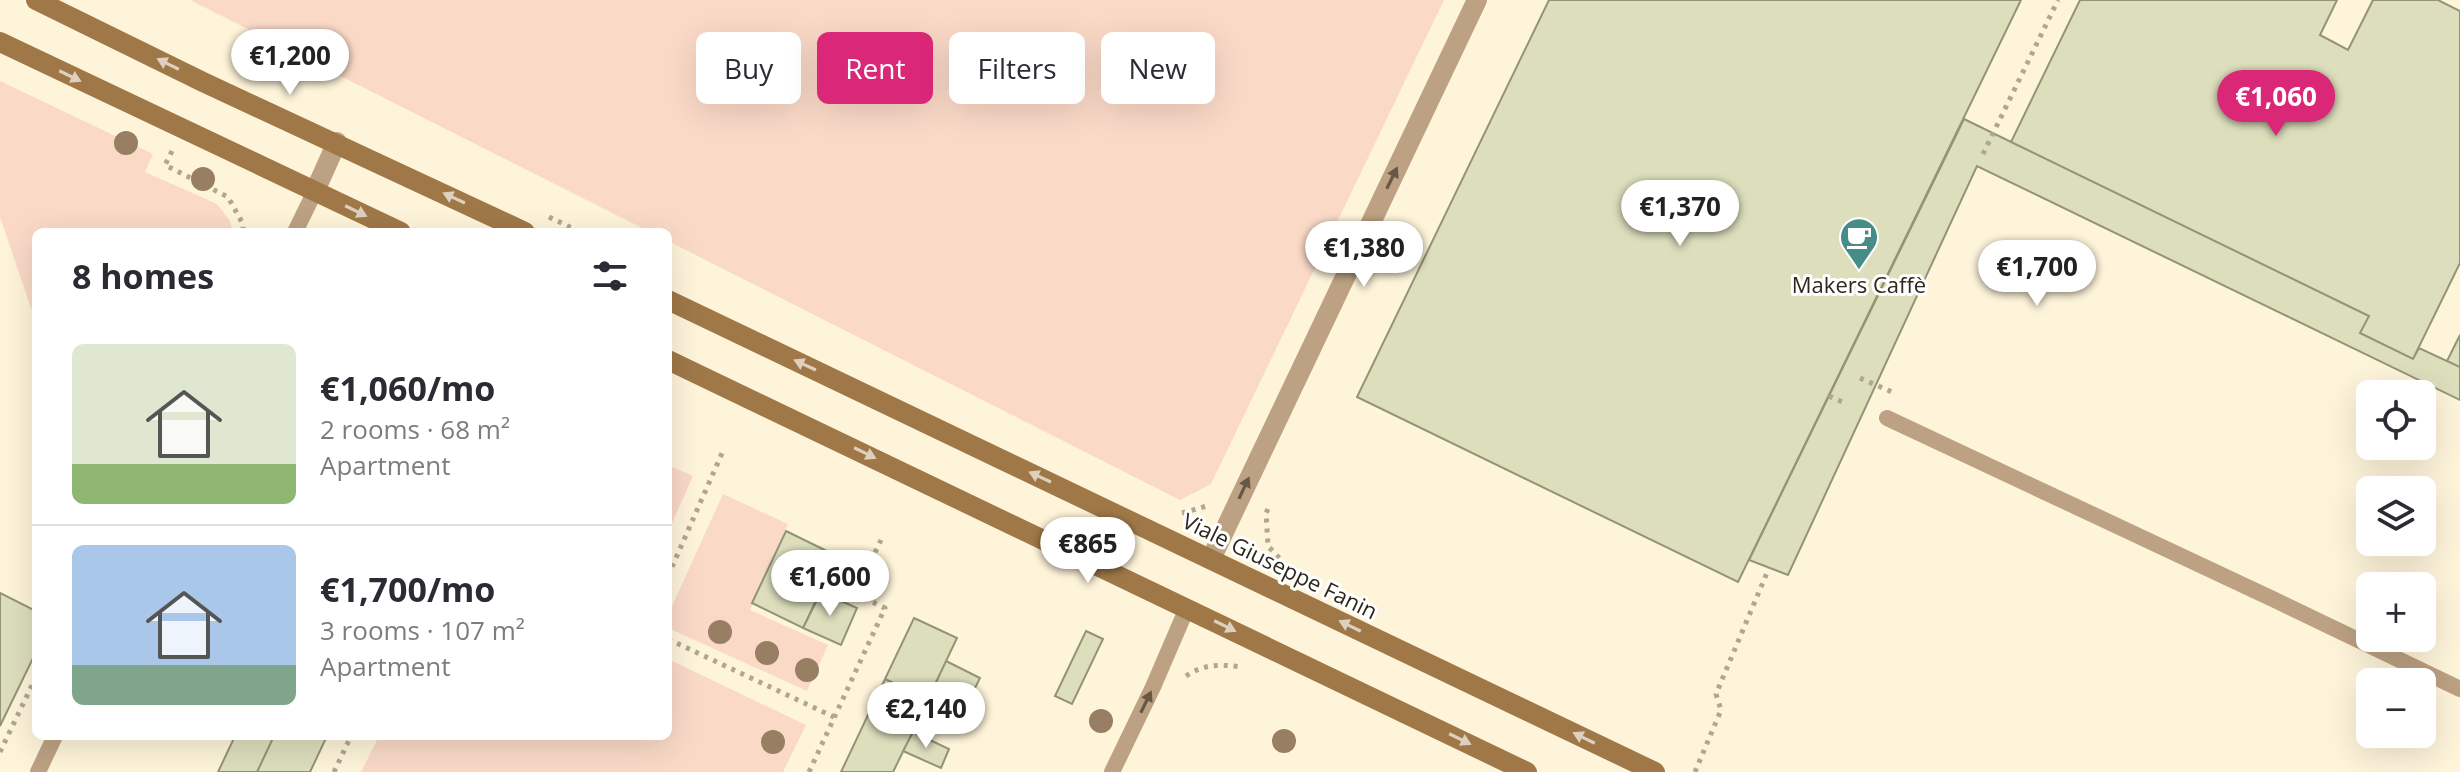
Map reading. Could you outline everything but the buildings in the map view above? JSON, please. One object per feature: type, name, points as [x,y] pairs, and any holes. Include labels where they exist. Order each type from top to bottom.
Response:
[{"type":"main road","points":[[36,0],[517,228]]},
{"type":"main road","points":[[0,42],[393,228]]},
{"type":"main road","name":"Viale Giuseppe Fanin","points":[[672,302],[1655,772]]},
{"type":"main road","points":[[672,362],[1527,772]]},
{"type":"street","points":[[1211,559],[1477,0]]},
{"type":"street","points":[[315,191],[337,142]]},
{"type":"lane","points":[[297,228],[315,191]]},
{"type":"lane","points":[[1887,418],[2460,689]]},
{"type":"lane","points":[[1112,772],[1187,608]]},
{"type":"lane","points":[[38,772],[53,740]]},
{"type":"path","points":[[1983,154],[2058,0]]},
{"type":"path","points":[[165,165],[228,197],[243,228]]},
{"type":"path","points":[[1860,378],[1898,395]]},
{"type":"path","points":[[1829,396],[1847,404]]},
{"type":"path","points":[[672,567],[723,451]]},
{"type":"path","points":[[809,772],[885,608],[855,594],[881,540]]},
{"type":"path","points":[[1695,772],[1721,710],[1716,694],[1769,568]]},
{"type":"path","points":[[672,641],[834,717]]},
{"type":"path","points":[[1183,678],[1200,666],[1247,668]]},
{"type":"path","points":[[0,752],[32,685]]},
{"type":"path","points":[[334,772],[349,740]]},
{"type":"shaded area","points":[[190,0],[1444,0],[1211,484],[1180,500],[672,243],[672,228],[642,228]]},
{"type":"shaded area","points":[[0,81],[153,154],[145,172],[217,204],[232,228],[32,228],[32,311],[0,217]]},
{"type":"shaded area","points":[[672,467],[693,476],[672,523]]},
{"type":"shaded area","points":[[723,494],[788,524],[750,610],[828,645],[807,691],[672,630],[672,606]]},
{"type":"shaded area","points":[[672,661],[806,725],[783,772],[361,772],[377,740],[672,740]]},
{"type":"place","name":"Makers Caffè","points":[[1859,271]]}]
